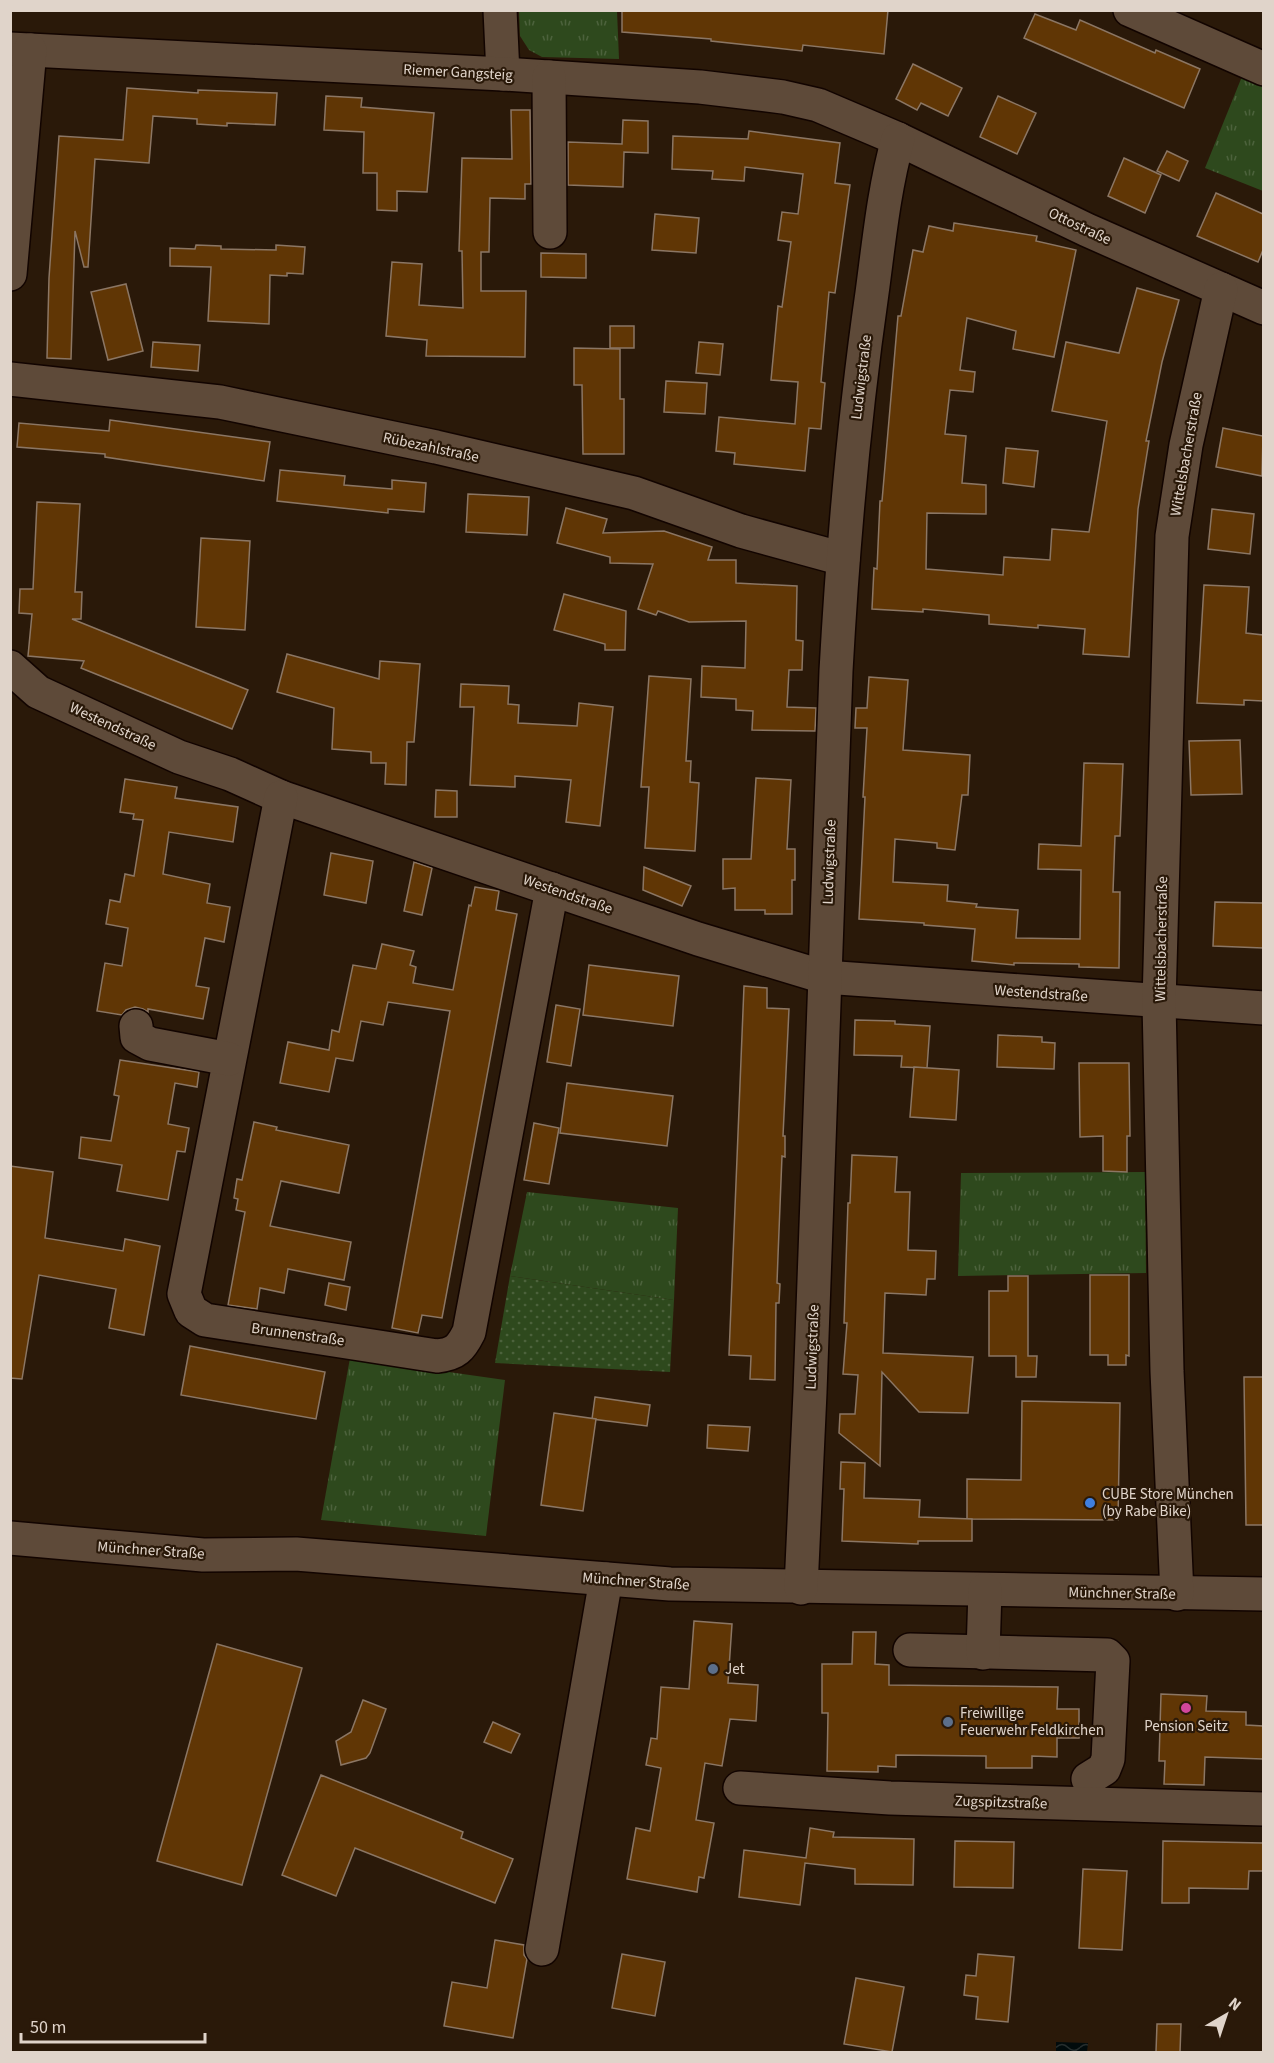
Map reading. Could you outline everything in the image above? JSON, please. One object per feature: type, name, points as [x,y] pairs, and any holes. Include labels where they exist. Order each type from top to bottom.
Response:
[{"type":"street","points":[[501,10],[503,74]]},
{"type":"street","points":[[1130,10],[1263,69]]},
{"type":"street","points":[[10,274],[20,50]]},
{"type":"street","name":"Riemer Gangsteig","points":[[20,50],[503,74],[700,87],[783,97],[818,105],[898,139]]},
{"type":"street","points":[[549,77],[550,232]]},
{"type":"street","name":"Ottostraße","points":[[898,139],[1087,230],[1263,308]]},
{"type":"street","name":"Ludwigstraße","points":[[801,1588],[811,1381],[824,977],[843,559],[860,372],[884,204],[898,139]]},
{"type":"street","name":"Wittelsbacherstraße","points":[[1177,1594],[1167,1371],[1159,1002],[1172,536],[1186,445],[1221,289]]},
{"type":"street","name":"Rübezahlstraße","points":[[10,379],[220,402],[436,447],[634,493],[741,531],[843,559]]},
{"type":"street","name":"Westendstraße","points":[[10,667],[38,692],[179,757],[230,774],[281,797],[698,939],[824,977],[1263,1008]]},
{"type":"street","name":"Brunnenstraße","points":[[281,797],[184,1294],[190,1311],[205,1320],[437,1356],[450,1355],[461,1348],[469,1332],[552,889]]},
{"type":"street","points":[[136,1026],[138,1037],[150,1044],[230,1059]]},
{"type":"street","name":"Münchner Straße","points":[[10,1538],[203,1555],[296,1554],[670,1584],[1263,1594]]},
{"type":"street","points":[[542,1949],[606,1579]]},
{"type":"street","points":[[983,1653],[985,1590]]},
{"type":"street","points":[[910,1650],[1107,1655],[1113,1661],[1108,1759],[1104,1769],[1088,1779]]},
{"type":"street","name":"Zugspitzstraße","points":[[740,1788],[890,1798],[1263,1809]]},
{"type":"green space","points":[[519,11],[617,11],[619,59],[542,57],[529,50],[520,36]]},
{"type":"green space","points":[[1243,74],[1263,82],[1263,191],[1205,168]]},
{"type":"green space","points":[[1145,1172],[1146,1273],[958,1276],[961,1173]]},
{"type":"green space","points":[[527,1192],[678,1208],[674,1300],[510,1276]]},
{"type":"green space","points":[[510,1276],[674,1300],[670,1372],[495,1363]]},
{"type":"green space","points":[[350,1358],[505,1380],[486,1536],[321,1520]]},
{"type":"water","points":[[1056,2042],[1088,2043],[1087,2052],[1056,2052]]},
{"type":"building","points":[[622,10],[888,10],[884,54],[803,45],[802,51],[711,41],[711,39],[622,32]]},
{"type":"building","points":[[1035,14],[1076,30],[1080,20],[1155,53],[1156,50],[1200,69],[1184,108],[1024,38]]},
{"type":"building","points":[[913,64],[962,88],[948,116],[921,103],[917,110],[896,99]]},
{"type":"building","points":[[127,88],[198,93],[198,90],[277,93],[275,125],[197,124],[197,119],[153,116],[149,163],[95,159],[88,267],[84,267],[75,231],[71,359],[47,358],[49,278],[59,136],[123,140]]},
{"type":"building","points":[[326,96],[362,98],[361,107],[434,113],[427,192],[397,191],[397,211],[377,210],[377,173],[363,173],[364,132],[324,130]]},
{"type":"building","points":[[998,96],[1036,113],[1017,154],[980,137]]},
{"type":"building","points":[[511,110],[530,110],[531,184],[525,184],[525,199],[490,198],[489,252],[481,252],[481,291],[526,291],[525,357],[426,356],[427,340],[386,336],[392,262],[422,264],[419,305],[463,308],[462,251],[459,251],[462,158],[512,159]]},
{"type":"building","points":[[623,120],[648,121],[648,153],[624,152],[623,187],[568,185],[568,142],[622,144]]},
{"type":"building","points":[[749,131],[840,143],[835,183],[850,185],[835,293],[829,292],[821,382],[825,383],[821,429],[809,428],[805,471],[734,464],[735,453],[716,451],[719,417],[795,424],[798,382],[771,380],[778,306],[782,307],[791,242],[778,240],[782,212],[798,214],[803,174],[745,167],[744,181],[712,179],[713,171],[672,169],[673,136],[748,139]]},
{"type":"building","points":[[1167,151],[1188,161],[1179,181],[1157,171]]},
{"type":"building","points":[[1124,158],[1161,175],[1145,213],[1108,196]]},
{"type":"building","points":[[1216,193],[1263,214],[1263,250],[1258,262],[1197,236]]},
{"type":"building","points":[[655,214],[699,218],[696,253],[652,250]]},
{"type":"building","points":[[954,223],[1037,236],[1036,241],[1076,250],[1054,357],[1013,349],[1016,331],[967,318],[960,370],[975,372],[973,392],[950,390],[945,434],[966,436],[962,483],[986,485],[986,514],[927,513],[926,569],[1003,575],[1004,557],[1050,560],[1052,529],[1089,532],[1107,421],[1052,411],[1066,342],[1119,353],[1137,288],[1179,300],[1162,362],[1146,441],[1149,441],[1138,509],[1129,657],[1083,654],[1085,629],[989,624],[989,615],[923,609],[923,612],[872,609],[898,316],[901,316],[913,250],[923,252],[929,226],[953,231]]},
{"type":"building","points":[[196,245],[221,246],[221,249],[276,250],[276,245],[305,247],[303,274],[270,275],[269,324],[208,321],[211,267],[170,266],[170,248],[195,249]]},
{"type":"building","points":[[541,253],[586,254],[586,278],[541,277]]},
{"type":"building","points":[[126,284],[143,351],[108,360],[91,292]]},
{"type":"building","points":[[610,326],[634,326],[634,348],[610,348]]},
{"type":"building","points":[[153,342],[200,345],[198,371],[151,367]]},
{"type":"building","points":[[699,342],[723,344],[720,375],[696,373]]},
{"type":"building","points":[[574,348],[620,349],[620,399],[624,399],[624,454],[583,454],[582,385],[574,385]]},
{"type":"building","points":[[666,381],[707,383],[705,414],[664,412]]},
{"type":"building","points":[[110,420],[270,442],[264,481],[105,457],[105,454],[17,447],[19,423],[109,431]]},
{"type":"building","points":[[1223,428],[1263,436],[1262,476],[1216,467]]},
{"type":"building","points":[[1006,448],[1038,451],[1034,487],[1003,483]]},
{"type":"building","points":[[280,470],[345,476],[344,485],[392,489],[392,480],[426,483],[424,512],[388,509],[388,513],[277,501]]},
{"type":"building","points":[[468,494],[529,497],[527,535],[466,532]]},
{"type":"building","points":[[37,502],[80,504],[75,592],[82,592],[81,619],[72,619],[248,690],[232,729],[81,668],[84,661],[28,656],[32,614],[19,613],[20,589],[33,589]]},
{"type":"building","points":[[566,508],[607,519],[603,533],[664,531],[712,547],[708,560],[736,560],[736,583],[797,586],[796,640],[803,641],[802,670],[789,670],[787,707],[816,708],[815,731],[752,730],[753,711],[736,710],[736,699],[701,697],[702,666],[745,668],[746,621],[689,622],[658,611],[656,615],[638,609],[653,564],[610,563],[610,557],[557,543]]},
{"type":"building","points":[[1212,509],[1254,514],[1250,554],[1208,549]]},
{"type":"building","points":[[201,538],[250,541],[245,630],[196,627]]},
{"type":"building","points":[[1204,585],[1249,587],[1246,633],[1263,635],[1263,701],[1244,700],[1244,705],[1197,703]]},
{"type":"building","points":[[564,594],[626,611],[625,650],[605,650],[605,644],[554,630]]},
{"type":"building","points":[[287,654],[379,679],[380,661],[420,664],[414,742],[407,742],[406,785],[385,784],[386,763],[371,763],[371,752],[332,749],[334,708],[277,692]]},
{"type":"building","points":[[649,676],[691,679],[686,761],[691,761],[690,782],[699,783],[695,851],[645,848],[649,787],[641,787]]},
{"type":"building","points":[[869,677],[908,680],[903,750],[970,755],[968,795],[962,795],[955,850],[937,848],[937,843],[895,839],[893,882],[948,885],[947,901],[977,904],[976,907],[1018,910],[1016,938],[1080,939],[1081,870],[1038,869],[1039,844],[1081,846],[1084,763],[1123,764],[1120,836],[1115,836],[1113,892],[1120,892],[1119,968],[1079,967],[1079,964],[1014,963],[1014,965],[972,961],[975,929],[859,919],[867,728],[855,728],[856,708],[867,708]]},
{"type":"building","points":[[461,684],[509,686],[508,704],[519,705],[518,723],[577,726],[579,703],[613,707],[600,826],[566,822],[571,780],[515,776],[515,787],[470,785],[474,707],[460,707]]},
{"type":"building","points":[[1240,740],[1242,794],[1191,795],[1189,741]]},
{"type":"building","points":[[756,778],[791,780],[787,849],[795,849],[792,914],[765,914],[765,910],[735,910],[735,888],[723,889],[723,859],[751,859]]},
{"type":"building","points":[[125,779],[177,787],[175,798],[238,807],[233,842],[169,832],[163,874],[210,884],[207,903],[230,907],[224,942],[205,938],[196,986],[209,988],[203,1019],[148,1009],[148,1012],[135,1007],[126,1010],[122,1015],[97,1011],[105,963],[122,966],[128,928],[106,924],[110,900],[120,902],[125,874],[134,876],[143,820],[133,819],[134,814],[120,812]]},
{"type":"building","points":[[436,790],[457,791],[457,817],[435,817]]},
{"type":"building","points":[[331,853],[373,861],[366,903],[324,895]]},
{"type":"building","points":[[414,862],[432,868],[422,915],[404,911]]},
{"type":"building","points":[[644,867],[691,886],[682,906],[643,890]]},
{"type":"building","points":[[475,887],[499,891],[496,910],[517,914],[442,1318],[422,1315],[418,1333],[392,1328],[450,1011],[388,1002],[383,1025],[361,1021],[353,1061],[336,1058],[329,1092],[280,1083],[288,1042],[329,1050],[332,1030],[339,1032],[353,965],[376,969],[382,944],[414,951],[410,965],[416,967],[413,983],[453,990],[469,905],[471,906]]},
{"type":"building","points":[[1215,902],[1263,903],[1263,948],[1213,946]]},
{"type":"building","points":[[589,965],[679,976],[673,1026],[583,1015]]},
{"type":"building","points":[[744,986],[767,988],[767,1008],[789,1009],[783,1136],[785,1136],[785,1157],[782,1156],[777,1283],[780,1284],[779,1303],[776,1303],[775,1380],[750,1379],[751,1356],[729,1355]]},
{"type":"building","points":[[556,1005],[580,1009],[571,1066],[547,1062]]},
{"type":"building","points":[[855,1020],[895,1021],[895,1024],[930,1026],[927,1068],[901,1067],[902,1056],[854,1055]]},
{"type":"building","points":[[998,1035],[1042,1037],[1042,1042],[1055,1043],[1054,1069],[997,1067]]},
{"type":"building","points":[[120,1060],[199,1072],[197,1087],[175,1083],[168,1124],[189,1128],[185,1152],[177,1151],[168,1200],[117,1191],[122,1165],[79,1158],[81,1137],[111,1141],[119,1096],[114,1095]]},
{"type":"building","points":[[1079,1063],[1129,1063],[1130,1136],[1127,1136],[1127,1172],[1103,1171],[1103,1136],[1080,1137]]},
{"type":"building","points":[[914,1067],[959,1070],[956,1120],[910,1117]]},
{"type":"building","points":[[567,1083],[673,1096],[667,1146],[560,1133]]},
{"type":"building","points":[[254,1122],[277,1127],[276,1130],[349,1145],[339,1193],[281,1181],[270,1226],[351,1242],[344,1280],[288,1269],[284,1293],[260,1288],[257,1309],[228,1305],[245,1212],[236,1210],[238,1199],[234,1198],[237,1179],[242,1180]]},
{"type":"building","points":[[534,1123],[559,1128],[549,1184],[524,1180]]},
{"type":"building","points":[[852,1155],[897,1157],[895,1192],[910,1192],[908,1250],[936,1251],[935,1279],[927,1279],[926,1295],[885,1293],[883,1353],[973,1357],[968,1413],[919,1412],[882,1372],[880,1466],[839,1433],[840,1414],[855,1414],[858,1375],[843,1374],[847,1323],[844,1323],[848,1203],[850,1203]]},
{"type":"building","points":[[10,1166],[53,1172],[45,1238],[123,1251],[125,1239],[160,1246],[144,1335],[109,1328],[116,1289],[39,1275],[22,1379],[10,1378]]},
{"type":"building","points":[[1090,1275],[1129,1275],[1129,1356],[1126,1355],[1126,1365],[1108,1365],[1108,1355],[1090,1355]]},
{"type":"building","points":[[1008,1276],[1028,1276],[1028,1356],[1037,1356],[1036,1377],[1016,1377],[1016,1356],[989,1356],[989,1291],[1008,1291]]},
{"type":"building","points":[[329,1283],[350,1287],[346,1310],[325,1305]]},
{"type":"building","points":[[190,1346],[325,1372],[316,1419],[181,1395]]},
{"type":"building","points":[[1244,1377],[1263,1377],[1263,1525],[1246,1525]]},
{"type":"building","points":[[595,1397],[650,1405],[647,1426],[592,1419]]},
{"type":"building","points":[[1022,1401],[1120,1403],[1118,1520],[967,1519],[967,1479],[1021,1480]]},
{"type":"building","points":[[554,1413],[596,1419],[583,1511],[541,1505]]},
{"type":"building","points":[[708,1425],[750,1427],[748,1451],[707,1448]]},
{"type":"building","points":[[841,1462],[865,1463],[864,1498],[920,1500],[919,1517],[972,1519],[972,1541],[918,1541],[918,1544],[842,1541],[844,1489],[840,1489]]},
{"type":"building","points":[[694,1621],[732,1624],[728,1683],[758,1685],[756,1721],[730,1719],[722,1766],[705,1763],[696,1820],[714,1823],[704,1878],[699,1877],[697,1892],[627,1879],[636,1828],[650,1831],[661,1768],[646,1765],[651,1738],[657,1739],[661,1687],[689,1689]]},
{"type":"building","points":[[853,1632],[876,1632],[875,1664],[889,1665],[889,1685],[1058,1687],[1057,1709],[1079,1709],[1079,1738],[1057,1738],[1057,1757],[1032,1756],[1032,1768],[986,1768],[986,1756],[896,1755],[896,1767],[878,1766],[878,1772],[827,1771],[828,1713],[822,1713],[822,1664],[852,1664]]},
{"type":"building","points":[[217,1644],[302,1668],[242,1885],[157,1861]]},
{"type":"building","points":[[1161,1694],[1207,1696],[1206,1711],[1246,1712],[1246,1725],[1263,1726],[1263,1759],[1205,1757],[1204,1785],[1164,1784],[1165,1761],[1159,1761]]},
{"type":"building","points":[[363,1700],[386,1709],[370,1753],[366,1758],[341,1765],[336,1741],[351,1732]]},
{"type":"building","points":[[493,1722],[520,1734],[511,1753],[484,1742]]},
{"type":"building","points":[[321,1775],[463,1832],[461,1838],[513,1859],[495,1903],[355,1848],[336,1896],[282,1875]]},
{"type":"building","points":[[810,1828],[834,1832],[833,1837],[914,1839],[913,1885],[855,1884],[855,1869],[805,1863],[800,1905],[739,1897],[744,1850],[806,1858]]},
{"type":"building","points":[[955,1841],[1014,1842],[1013,1888],[954,1887]]},
{"type":"building","points":[[1163,1841],[1263,1843],[1263,1871],[1249,1871],[1248,1889],[1189,1888],[1189,1903],[1162,1903]]},
{"type":"building","points":[[1083,1869],[1127,1871],[1122,1950],[1079,1948]]},
{"type":"building","points":[[495,1940],[524,1945],[524,1955],[527,1959],[513,2038],[444,2026],[452,1982],[487,1988]]},
{"type":"building","points":[[622,1954],[665,1962],[655,2016],[612,2008]]},
{"type":"building","points":[[978,1954],[1014,1957],[1008,2022],[976,2019],[978,1997],[964,1995],[966,1975],[976,1976]]},
{"type":"building","points":[[856,1978],[904,1987],[892,2052],[844,2044]]},
{"type":"building","points":[[1157,2024],[1181,2024],[1180,2052],[1156,2052]]},
{"type":"place","name":"CUBE Store München (by Rabe Bike)","points":[[1090,1503]]},
{"type":"place","name":"Jet","points":[[713,1669]]},
{"type":"place","name":"Pension Seitz","points":[[1186,1708]]},
{"type":"place","name":"Freiwillige Feuerwehr Feldkirchen","points":[[948,1722]]}]
